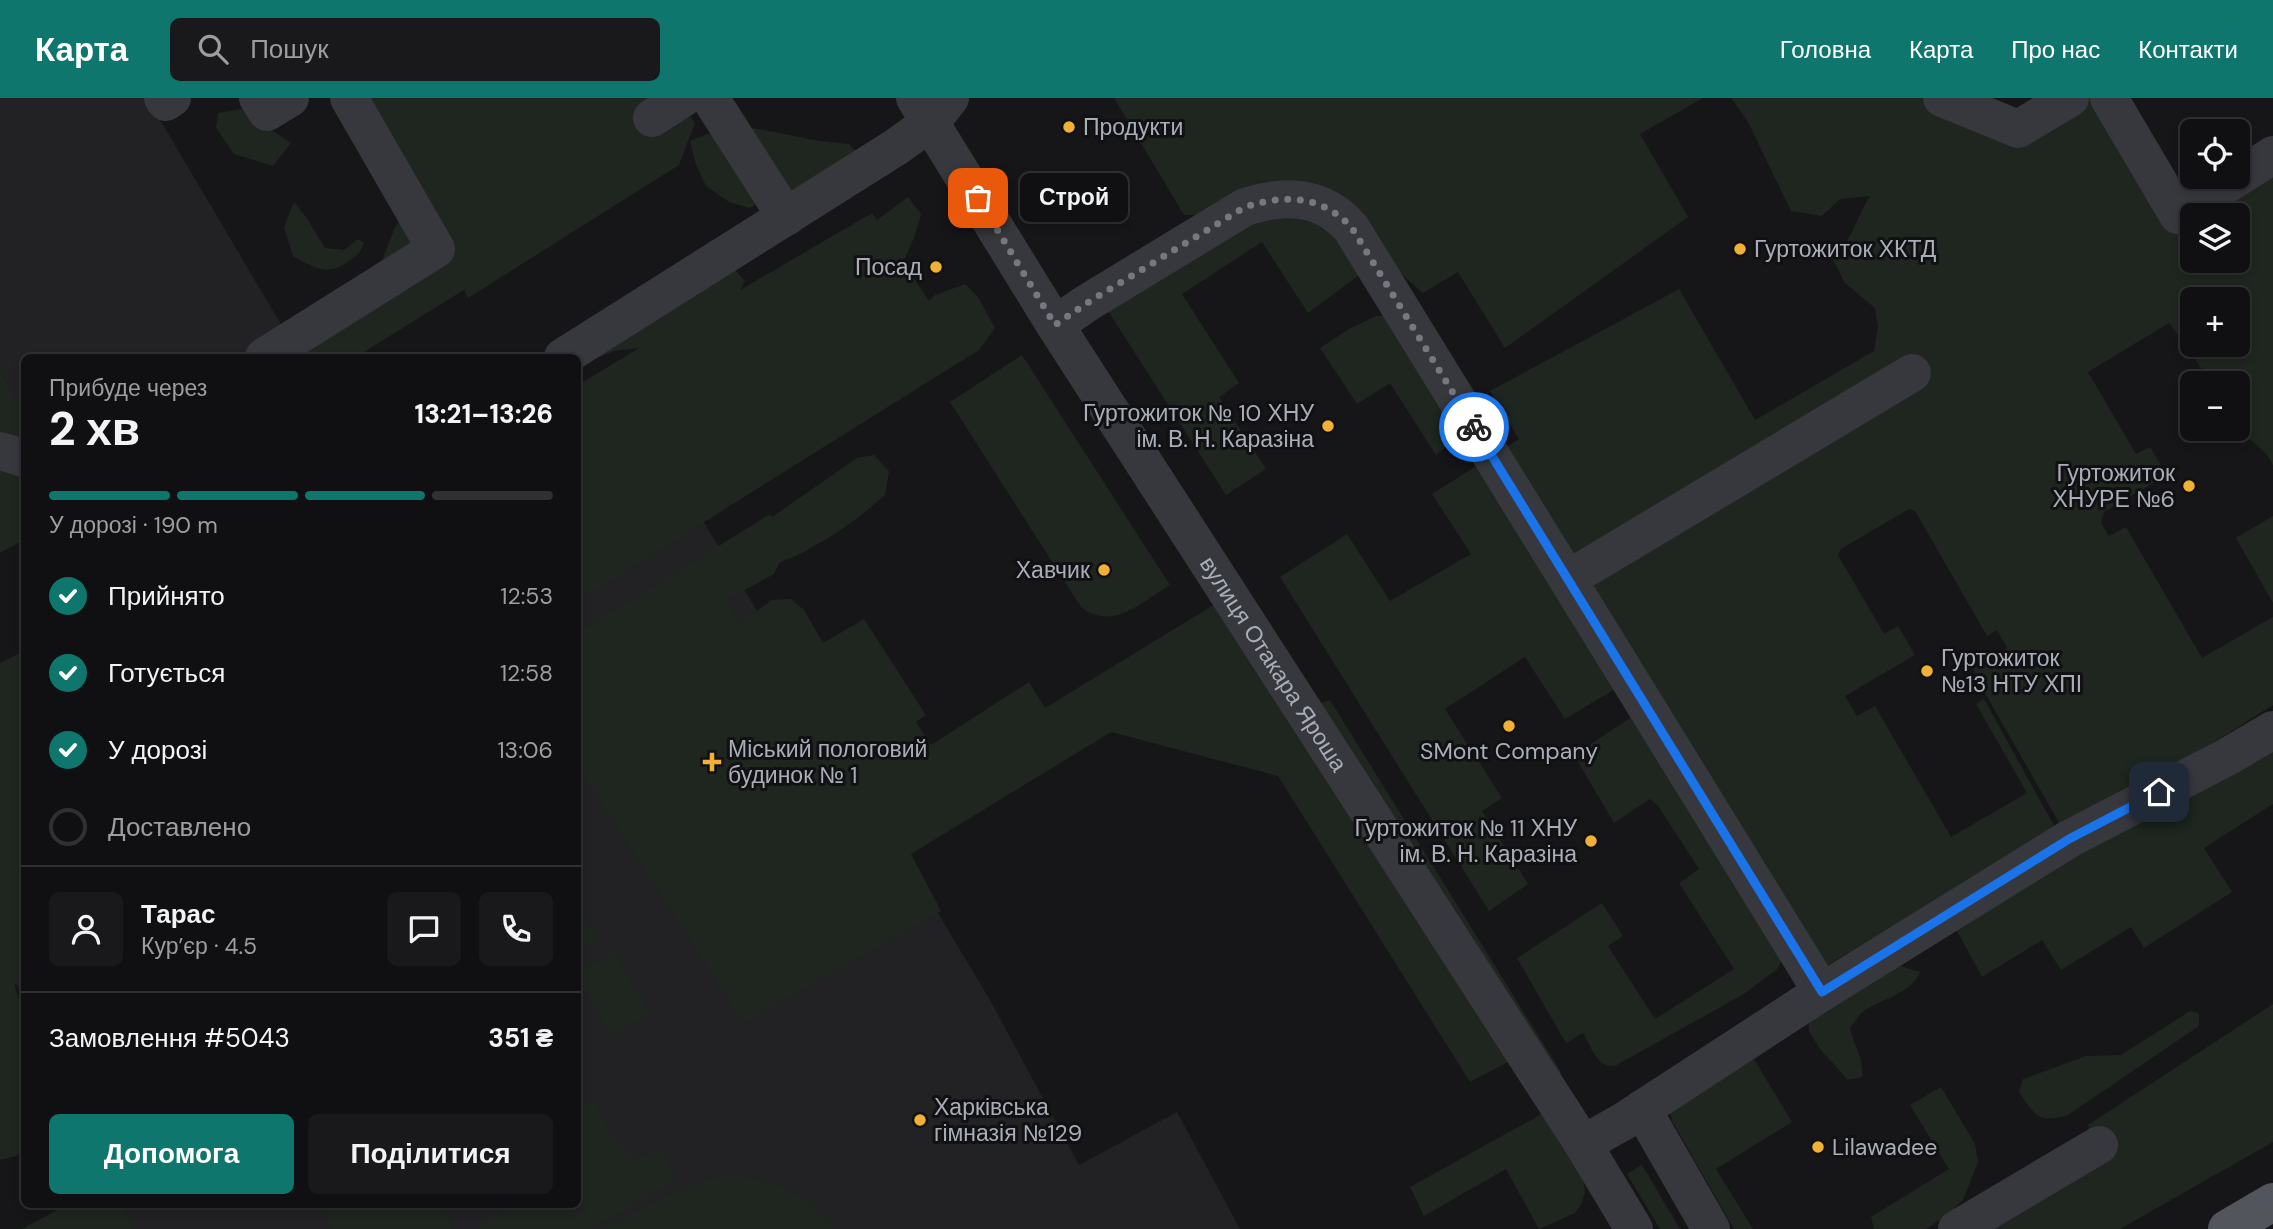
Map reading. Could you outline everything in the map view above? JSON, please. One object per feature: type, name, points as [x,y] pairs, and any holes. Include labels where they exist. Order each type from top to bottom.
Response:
[{"type":"main road","points":[[2227,1229],[2273,1202]]},
{"type":"street","points":[[163,98],[166,102],[172,98]]},
{"type":"street","points":[[258,98],[267,112],[290,98]]},
{"type":"street","points":[[271,354],[436,250],[349,98]]},
{"type":"street","points":[[652,118],[683,98]]},
{"type":"street","points":[[710,98],[786,217]]},
{"type":"street","points":[[1942,98],[2018,129],[2070,98]]},
{"type":"street","points":[[2109,98],[2178,215],[2273,155]]},
{"type":"street","points":[[568,354],[786,217],[932,106]]},
{"type":"street","name":"вулиця Отакара Яроша","points":[[932,106],[1055,325],[1583,1144],[1627,1227]]},
{"type":"street","points":[[1055,325],[1245,207],[1265,200],[1294,199],[1322,205],[1340,215],[1352,228],[1822,992]]},
{"type":"street","points":[[1569,579],[1912,373]]},
{"type":"street","points":[[0,451],[21,457]]},
{"type":"street","points":[[1583,1144],[2069,839],[2273,730]]},
{"type":"street","points":[[1642,1109],[1711,1229]]},
{"type":"street","points":[[1957,1229],[2099,1145]]},
{"type":"shaded area","points":[[0,98],[147,98],[285,331],[247,354],[21,354],[21,405],[0,372]]},
{"type":"shaded area","points":[[364,98],[680,98],[695,123],[679,165],[468,298],[464,290],[361,354],[262,354],[254,350],[265,333],[285,331],[368,297],[395,227],[418,201]]},
{"type":"shaded area","points":[[1114,98],[1703,98],[1640,134],[1688,217],[1505,348],[1458,272],[1423,293],[1367,244],[1352,216],[1184,215]]},
{"type":"shaded area","points":[[1731,98],[1937,98],[1968,127],[2042,98],[2109,98],[2178,214],[2180,213],[2180,273],[2250,273],[2250,203],[2196,203],[2218,189],[2250,189],[2250,169],[2273,155],[2273,466],[2267,455],[2250,440],[2250,371],[2203,371],[2194,357],[2250,357],[2250,287],[2180,287],[2180,337],[2169,323],[2088,372],[2136,454],[2150,447],[2167,475],[2104,512],[2101,523],[2109,536],[2126,527],[2202,658],[2273,617],[2273,705],[2216,741],[2062,828],[1973,668],[2007,648],[1997,630],[1987,636],[1915,511],[1909,509],[1841,549],[1838,555],[1884,634],[1898,626],[1915,655],[1845,696],[1857,716],[1875,706],[1951,837],[2027,793],[1976,704],[1984,699],[2057,831],[1826,966],[1795,937],[1777,969],[1744,994],[1615,1066],[1609,1066],[1595,1056],[1583,1033],[1566,1043],[1517,958],[1602,903],[1623,936],[1608,946],[1655,1019],[1734,969],[1679,883],[1699,869],[1658,806],[1650,799],[1614,823],[1574,755],[1647,707],[1630,680],[1565,719],[1525,657],[1445,709],[1502,798],[1482,811],[1528,884],[1489,911],[1280,577],[1347,534],[1390,601],[1471,554],[1432,494],[1519,439],[1490,391],[1679,289],[1755,420],[1874,351],[1878,326],[1875,308],[1845,283],[1832,258],[1849,238],[1870,196],[1840,199],[1822,216],[1791,211],[1747,120]]},
{"type":"shaded area","points":[[247,108],[291,143],[273,166],[234,154],[216,128],[218,113]]},
{"type":"shaded area","points":[[754,128],[849,144],[855,151],[796,188],[749,208],[729,202],[706,186],[696,165],[690,141],[707,134]]},
{"type":"shaded area","points":[[908,197],[921,214],[903,262],[929,301],[935,295],[965,284],[978,297],[995,328],[979,350],[581,599],[581,383],[639,348],[614,351],[581,364],[728,262],[745,281],[740,290],[872,213],[877,220]]},
{"type":"shaded area","points":[[294,202],[325,248],[344,250],[358,239],[364,243],[359,253],[338,267],[325,270],[293,256],[284,227]]},
{"type":"shaded area","points":[[1262,208],[1331,225],[1361,268],[1358,276],[1308,313],[1262,242],[1182,294],[1239,383],[1219,397],[1266,469],[1226,495],[1106,308]]},
{"type":"shaded area","points":[[1376,316],[1387,316],[1460,434],[1436,455],[1390,383],[1357,404],[1320,348],[1349,329]]},
{"type":"shaded area","points":[[1022,355],[1170,585],[1127,612],[1104,616],[1093,614],[1081,607],[950,402]]},
{"type":"shaded area","points":[[0,372],[21,405],[21,446],[0,438]]},
{"type":"shaded area","points":[[874,455],[889,471],[885,495],[835,534],[779,563],[774,574],[726,600],[739,624],[772,600],[791,599],[804,610],[823,643],[864,619],[926,715],[916,722],[931,745],[1029,682],[1045,708],[1220,601],[1512,1060],[1470,1082],[1278,776],[1111,732],[911,854],[941,911],[743,1023],[581,771],[581,631],[770,514],[772,517],[857,458]]},
{"type":"shaded area","points":[[0,463],[21,472],[21,544],[0,553]]},
{"type":"shaded area","name":"Міський пологовий будинок № 1","points":[[672,469],[990,1000],[1079,1165],[1177,1112],[1240,1229],[134,1229],[124,1208],[581,1208],[581,522]]},
{"type":"shaded area","points":[[2273,516],[2273,603],[2236,538]]},
{"type":"shaded area","points":[[21,652],[21,948],[15,987],[21,1005],[21,1152],[16,1156],[0,1160],[0,663]]},
{"type":"shaded area","points":[[1330,700],[1561,1072],[1558,1078],[1320,703]]},
{"type":"shaded area","points":[[2273,746],[2273,804],[2204,848],[2232,892],[2144,948],[2131,927],[2061,970],[2042,940],[1982,977],[1950,918]]},
{"type":"shaded area","points":[[21,862],[21,994],[0,949],[0,879]]},
{"type":"shaded area","points":[[581,912],[598,939],[581,950]]},
{"type":"shaded area","points":[[612,952],[650,1013],[612,1037],[581,984],[581,971]]},
{"type":"shaded area","points":[[1897,965],[1920,972],[1911,985],[1863,1012],[1850,1028],[1860,1058],[1862,1077],[1848,1080],[1820,1049],[1809,1031],[1808,1015]]},
{"type":"shaded area","points":[[2273,1004],[2273,1142],[2120,1229],[1971,1229],[2100,1154],[2088,1125]]},
{"type":"shaded area","points":[[2190,1011],[2199,1013],[2199,1026],[2068,1115],[2050,1119],[2039,1116],[2019,1092],[2023,1079],[2086,1056],[2121,1055]]},
{"type":"shaded area","points":[[1754,1059],[1792,1122],[1716,1169],[1753,1229],[1734,1229],[1672,1121],[1670,1109]]},
{"type":"shaded area","points":[[1941,1087],[1975,1144],[1978,1162],[1963,1200],[1946,1216],[1926,1229],[1874,1229],[1871,1217],[1949,1169],[1910,1105]]},
{"type":"shaded area","points":[[581,1101],[596,1103],[617,1144],[633,1160],[660,1149],[677,1180],[590,1229],[478,1229],[511,1208],[581,1208]]},
{"type":"shaded area","points":[[1545,1112],[1583,1178],[1585,1191],[1582,1203],[1575,1213],[1539,1229],[1506,1169],[1424,1216],[1410,1187]]},
{"type":"shaded area","points":[[1642,1165],[1680,1229],[1660,1229],[1627,1174]]},
{"type":"shaded area","points":[[727,1176],[758,1180],[787,1189],[813,1205],[834,1229],[605,1229],[679,1191]]},
{"type":"shaded area","points":[[61,1208],[124,1208],[134,1229],[22,1229]]},
{"type":"shaded area","points":[[320,1208],[440,1208],[453,1229],[333,1229]]},
{"type":"way so far","points":[[978,198],[1055,325],[1245,207],[1265,200],[1294,199],[1322,205],[1340,215],[1352,228],[1474,427]]},
{"type":"place","name":"Продукти","points":[[1069,127]]},
{"type":"place","name":"Строй","points":[[978,198]]},
{"type":"place","name":"Гуртожиток ХКТД","points":[[1740,249]]},
{"type":"place","name":"Посад","points":[[936,267]]},
{"type":"place","name":"Гуртожиток № 10 ХНУ ім. В. Н. Каразіна","points":[[1328,426]]},
{"type":"place","name":"Гуртожиток ХНУРЕ №6","points":[[2189,486]]},
{"type":"place","name":"Хавчик","points":[[1104,570]]},
{"type":"place","name":"Гуртожиток №13 НТУ ХПІ","points":[[1927,671]]},
{"type":"place","name":"SMont Company","points":[[1509,726]]},
{"type":"place","name":"Міський пологовий будинок № 1","points":[[712,762]]},
{"type":"place","name":"Гуртожиток № 11 ХНУ ім. В. Н. Каразіна","points":[[1591,841]]},
{"type":"place","name":"Харківська гімназія №129","points":[[920,1120]]},
{"type":"place","name":"Lilawadee","points":[[1818,1147]]},
{"type":"route","points":[[1474,427],[1822,992],[2069,839],[2159,792]]}]
